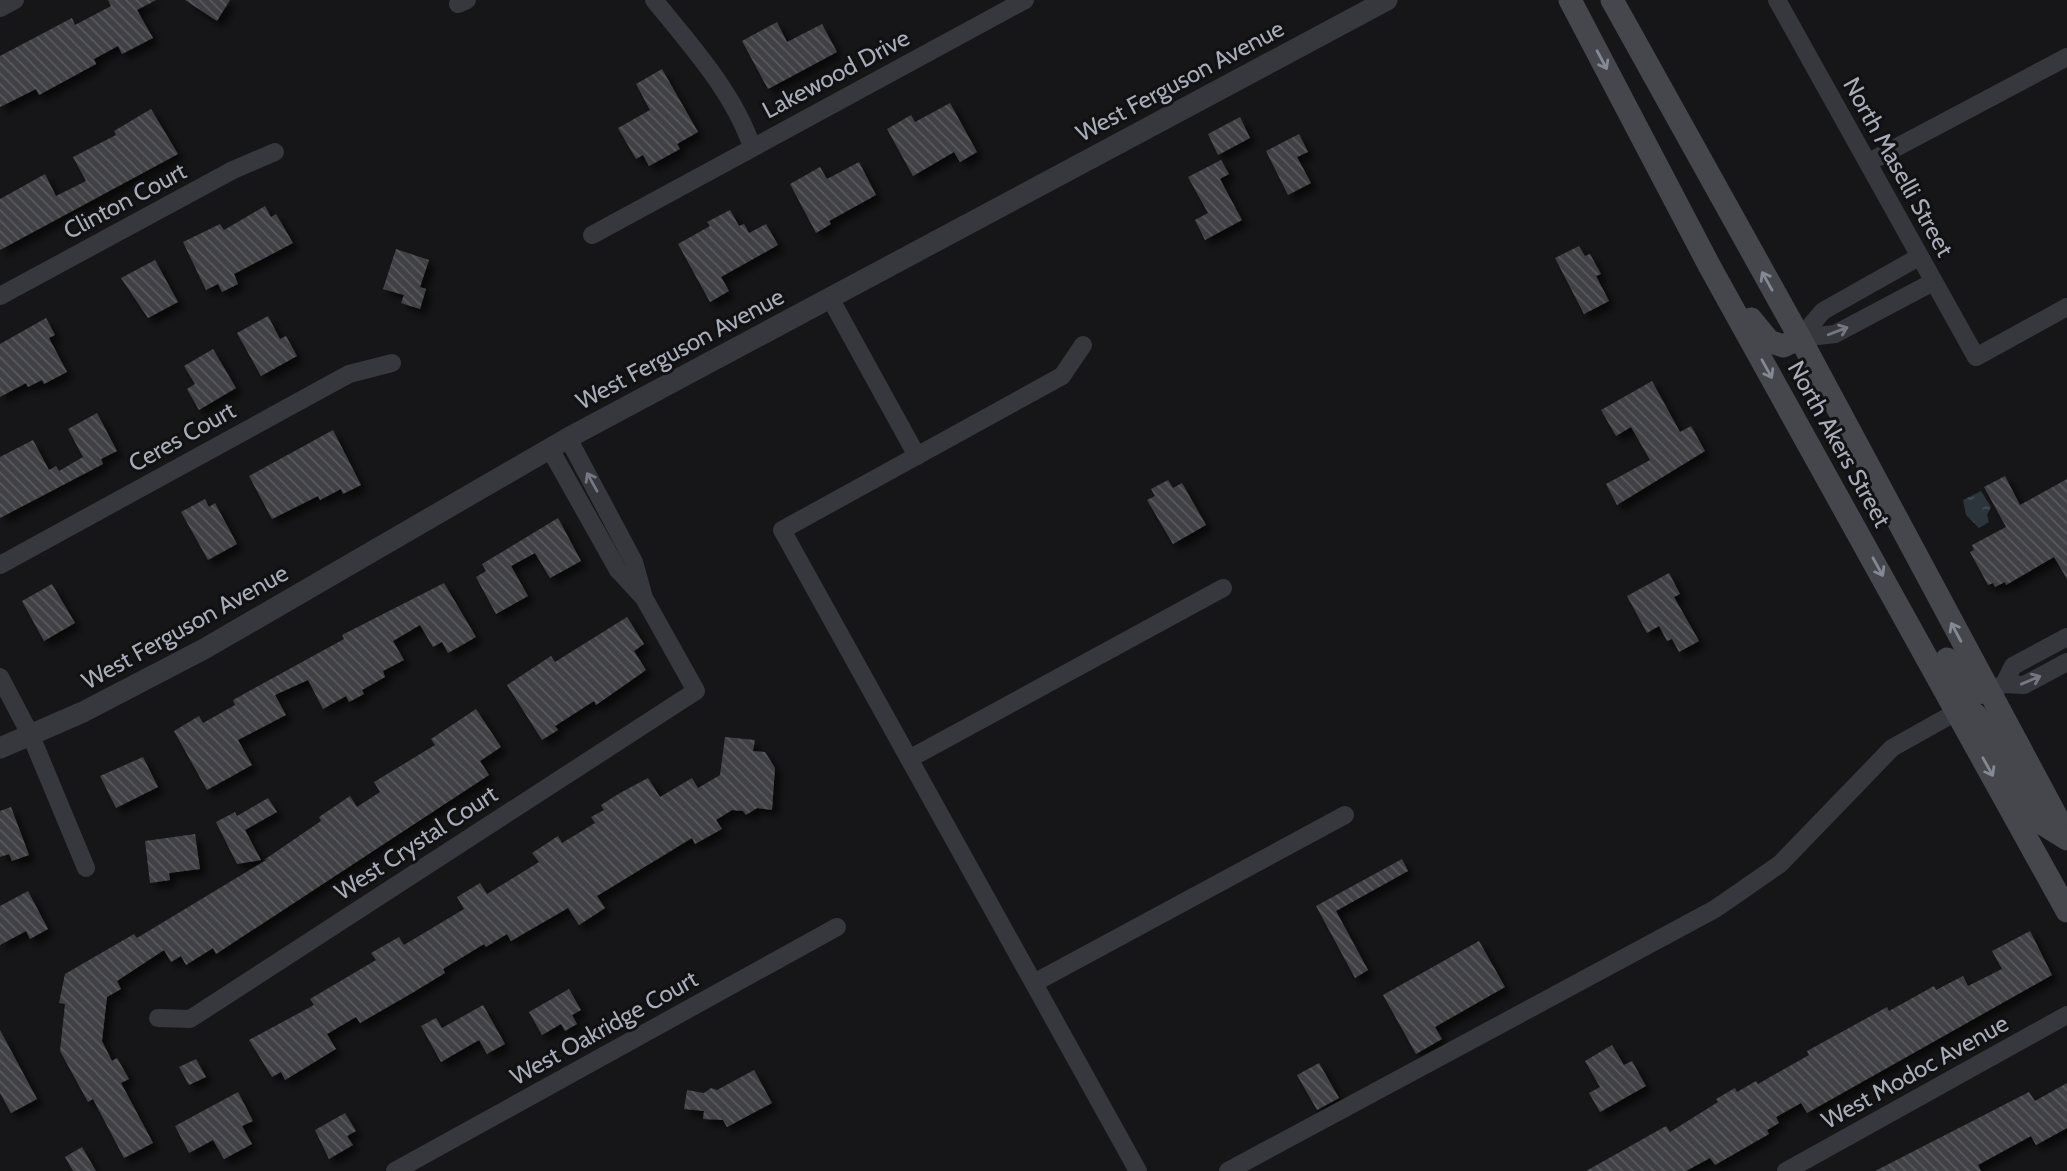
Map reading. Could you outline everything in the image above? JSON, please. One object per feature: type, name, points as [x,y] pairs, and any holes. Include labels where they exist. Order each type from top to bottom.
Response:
[{"type":"main road","name":"North Akers Street","points":[[1570,0],[1710,267],[2067,911]]},
{"type":"main road","name":"North Akers Street","points":[[1612,0],[1996,688],[2067,837]]},
{"type":"main road","points":[[1710,267],[1769,341],[1783,346],[1800,338]]},
{"type":"main road","points":[[1895,597],[1915,602],[1970,693],[1996,688]]},
{"type":"main road","points":[[1958,711],[1975,714],[1988,730],[2038,821],[2067,837]]},
{"type":"street","points":[[0,8],[15,0]]},
{"type":"street","name":"Lakewood Drive","points":[[654,0],[717,83],[746,127],[752,147],[1025,0]]},
{"type":"street","name":"West Ferguson Avenue","points":[[0,748],[83,712],[204,649],[559,443],[1387,0]]},
{"type":"street","name":"North Maselli Street","points":[[1777,0],[1976,357],[2067,307]]},
{"type":"street","points":[[1869,162],[2067,57]]},
{"type":"street","points":[[592,235],[752,147]]},
{"type":"street","name":"Clinton Court","points":[[0,296],[233,170],[275,152]]},
{"type":"street","points":[[1800,338],[1823,311],[1919,257]]},
{"type":"street","points":[[1800,338],[1835,334],[1933,282]]},
{"type":"street","points":[[1861,290],[1874,313]]},
{"type":"street","points":[[830,298],[917,456]]},
{"type":"street","points":[[1083,345],[1062,376],[782,530],[1138,1171]]},
{"type":"street","name":"Ceres Court","points":[[0,565],[349,374],[392,363]]},
{"type":"street","name":"West Crystal Court","points":[[158,1018],[190,1019],[696,691],[644,598],[634,562],[559,443]]},
{"type":"street","points":[[909,760],[1223,588]]},
{"type":"street","points":[[1996,688],[2013,666],[2067,637]]},
{"type":"street","points":[[1996,688],[2024,685],[2061,665],[2045,648]]},
{"type":"street","points":[[0,677],[30,736],[86,868]]},
{"type":"street","points":[[1228,1171],[1255,1164],[1715,909],[1780,864],[1892,748],[1958,711]]},
{"type":"street","points":[[1034,983],[1345,815]]},
{"type":"street","name":"West Oakridge Court","points":[[400,1170],[837,927]]},
{"type":"street","name":"West Modoc Avenue","points":[[1786,1171],[2067,1015]]},
{"type":"water","points":[[1981,491],[1991,507],[1987,515],[1989,522],[1979,528],[1966,515],[1963,500]]},
{"type":"building","points":[[108,0],[156,0],[137,10],[153,38],[122,54],[118,46],[94,59],[96,64],[39,95],[36,89],[0,107],[0,56],[72,18],[75,25],[111,6]]},
{"type":"building","points":[[185,0],[230,0],[217,21]]},
{"type":"building","points":[[777,22],[787,42],[822,24],[837,52],[768,89],[742,41]]},
{"type":"building","points":[[662,69],[698,132],[677,144],[680,149],[649,166],[643,155],[636,159],[618,128],[650,110],[636,84]]},
{"type":"building","points":[[950,103],[977,152],[960,162],[954,152],[913,176],[887,129],[911,115],[915,122]]},
{"type":"building","points":[[151,109],[178,154],[0,250],[0,199],[45,174],[56,196],[86,181],[73,157],[116,135],[114,131]]},
{"type":"building","points":[[1240,117],[1250,138],[1218,155],[1208,134]]},
{"type":"building","points":[[1299,134],[1308,152],[1297,157],[1311,183],[1288,195],[1266,151]]},
{"type":"building","points":[[1221,160],[1229,174],[1220,179],[1242,220],[1205,240],[1195,220],[1208,213],[1188,177]]},
{"type":"building","points":[[859,162],[876,195],[829,221],[831,224],[816,233],[790,184],[820,167],[827,179]]},
{"type":"building","points":[[265,206],[271,217],[276,214],[293,243],[234,274],[238,284],[222,292],[218,284],[206,290],[183,242],[220,224],[224,230]]},
{"type":"building","points":[[730,210],[739,226],[744,224],[749,233],[766,224],[778,245],[721,277],[729,291],[710,302],[678,244],[710,226],[707,222]]},
{"type":"building","points":[[1579,246],[1585,256],[1590,254],[1601,274],[1596,276],[1609,301],[1584,314],[1555,258]]},
{"type":"building","points":[[396,249],[429,260],[420,287],[426,289],[420,309],[401,303],[404,295],[383,289]]},
{"type":"building","points":[[155,260],[178,302],[148,318],[121,278]]},
{"type":"building","points":[[268,316],[280,339],[286,336],[297,356],[261,376],[237,333]]},
{"type":"building","points":[[46,318],[55,335],[49,338],[67,372],[44,384],[42,380],[28,387],[26,383],[0,397],[0,344]]},
{"type":"building","points":[[213,349],[236,388],[199,410],[187,389],[195,384],[184,366]]},
{"type":"building","points":[[1652,381],[1680,432],[1691,426],[1705,451],[1617,505],[1606,484],[1650,460],[1631,427],[1616,436],[1601,410]]},
{"type":"building","points":[[97,413],[117,451],[101,459],[103,464],[0,518],[0,457],[33,440],[49,470],[56,466],[59,471],[83,457],[68,429]]},
{"type":"building","points":[[333,430],[361,485],[343,494],[341,489],[320,500],[318,496],[272,519],[249,476]]},
{"type":"building","points":[[2005,476],[2020,505],[2067,479],[2067,579],[2054,557],[2006,585],[2005,582],[1995,587],[1993,583],[1988,585],[1970,552],[1974,550],[1972,545],[2006,527],[1984,487]]},
{"type":"building","points":[[1168,480],[1173,488],[1182,483],[1206,525],[1173,544],[1147,500],[1155,496],[1151,489]]},
{"type":"building","points":[[205,499],[209,507],[215,503],[237,544],[208,560],[181,512]]},
{"type":"building","points":[[558,518],[581,561],[550,578],[535,553],[511,566],[528,596],[496,614],[476,577],[486,571],[482,564]]},
{"type":"building","points":[[1669,573],[1680,594],[1674,597],[1699,641],[1679,652],[1672,639],[1667,641],[1659,626],[1647,633],[1627,596]]},
{"type":"building","points":[[444,583],[476,637],[448,653],[442,642],[433,647],[420,625],[393,641],[404,660],[383,671],[385,677],[362,690],[364,694],[349,702],[346,696],[323,709],[308,680],[275,695],[286,715],[238,740],[252,765],[207,790],[174,731],[199,716],[203,723],[235,705],[233,700],[344,639],[342,635]]},
{"type":"building","points":[[52,584],[75,623],[44,641],[22,601]]},
{"type":"building","points":[[627,617],[644,644],[634,651],[646,670],[596,705],[594,701],[555,726],[558,730],[542,740],[507,685],[551,656],[555,662]]},
{"type":"building","points":[[476,709],[501,747],[480,761],[489,775],[216,954],[213,948],[186,965],[181,956],[171,962],[164,950],[117,981],[121,989],[107,997],[102,1041],[112,1061],[117,1058],[129,1079],[121,1083],[153,1143],[124,1158],[93,1099],[88,1102],[60,1051],[65,1004],[59,1003],[65,974],[134,934],[137,938],[268,859],[264,860],[321,821],[319,817],[350,796],[357,807],[380,792],[374,782],[435,745],[431,739]]},
{"type":"building","points":[[725,737],[755,740],[753,751],[765,752],[775,768],[772,810],[757,808],[746,815],[743,811],[732,810],[716,820],[722,829],[695,844],[692,838],[597,896],[605,908],[579,925],[568,908],[511,941],[507,934],[486,947],[484,944],[443,969],[445,973],[360,1023],[356,1017],[327,1034],[336,1049],[285,1080],[281,1072],[272,1077],[249,1040],[314,1005],[310,999],[376,960],[371,953],[399,937],[404,945],[464,909],[457,897],[480,883],[487,894],[539,862],[532,853],[558,836],[562,843],[595,823],[591,817],[604,810],[601,805],[620,793],[648,778],[660,797],[692,778],[698,788],[720,775]]},
{"type":"building","points":[[143,757],[158,787],[116,808],[100,776]]},
{"type":"building","points":[[268,798],[277,812],[245,830],[261,860],[237,864],[216,822],[235,812],[237,816]]},
{"type":"building","points":[[11,807],[29,855],[12,861],[9,854],[0,857],[0,811]]},
{"type":"building","points":[[195,834],[200,869],[169,873],[170,880],[150,883],[145,841]]},
{"type":"building","points":[[1402,859],[1408,871],[1336,911],[1368,970],[1355,978],[1316,906]]},
{"type":"building","points":[[28,891],[48,929],[30,939],[26,931],[0,945],[0,906]]},
{"type":"building","points":[[2030,931],[2052,975],[1807,1113],[1801,1103],[1776,1117],[1779,1123],[1767,1130],[1769,1134],[1715,1165],[1710,1158],[1686,1171],[1586,1171],[1666,1126],[1670,1132],[1735,1088],[1737,1092],[1756,1081],[1758,1084],[1809,1055],[1807,1051],[1887,1007],[1889,1011],[1934,986],[1936,990],[1963,976],[1968,986],[2002,969],[1992,951]]},
{"type":"building","points":[[1479,941],[1505,987],[1435,1027],[1442,1039],[1416,1054],[1383,995]]},
{"type":"building","points":[[569,989],[581,1010],[572,1015],[577,1024],[565,1031],[561,1024],[542,1035],[529,1012]]},
{"type":"building","points":[[483,1005],[505,1044],[487,1054],[479,1040],[441,1062],[421,1026],[436,1018],[442,1028]]},
{"type":"building","points":[[0,1030],[37,1099],[11,1113],[0,1093]]},
{"type":"building","points":[[1612,1045],[1624,1065],[1632,1061],[1646,1086],[1600,1112],[1589,1093],[1600,1087],[1585,1061]]},
{"type":"building","points":[[196,1059],[206,1077],[189,1085],[179,1067]]},
{"type":"building","points":[[1319,1063],[1339,1098],[1317,1110],[1297,1075]]},
{"type":"building","points":[[754,1070],[772,1103],[727,1127],[723,1120],[703,1119],[704,1111],[684,1109],[687,1090],[704,1093],[711,1088],[717,1090]]},
{"type":"building","points":[[2067,1083],[2067,1128],[2036,1145],[2031,1136],[1978,1165],[1981,1171],[1875,1171],[2029,1092],[2035,1101]]},
{"type":"building","points":[[238,1092],[253,1121],[242,1126],[252,1144],[224,1159],[213,1140],[189,1153],[175,1126]]},
{"type":"building","points":[[345,1113],[356,1131],[347,1136],[353,1145],[329,1159],[315,1130]]},
{"type":"building","points":[[82,1147],[96,1171],[73,1171],[65,1157]]}]
